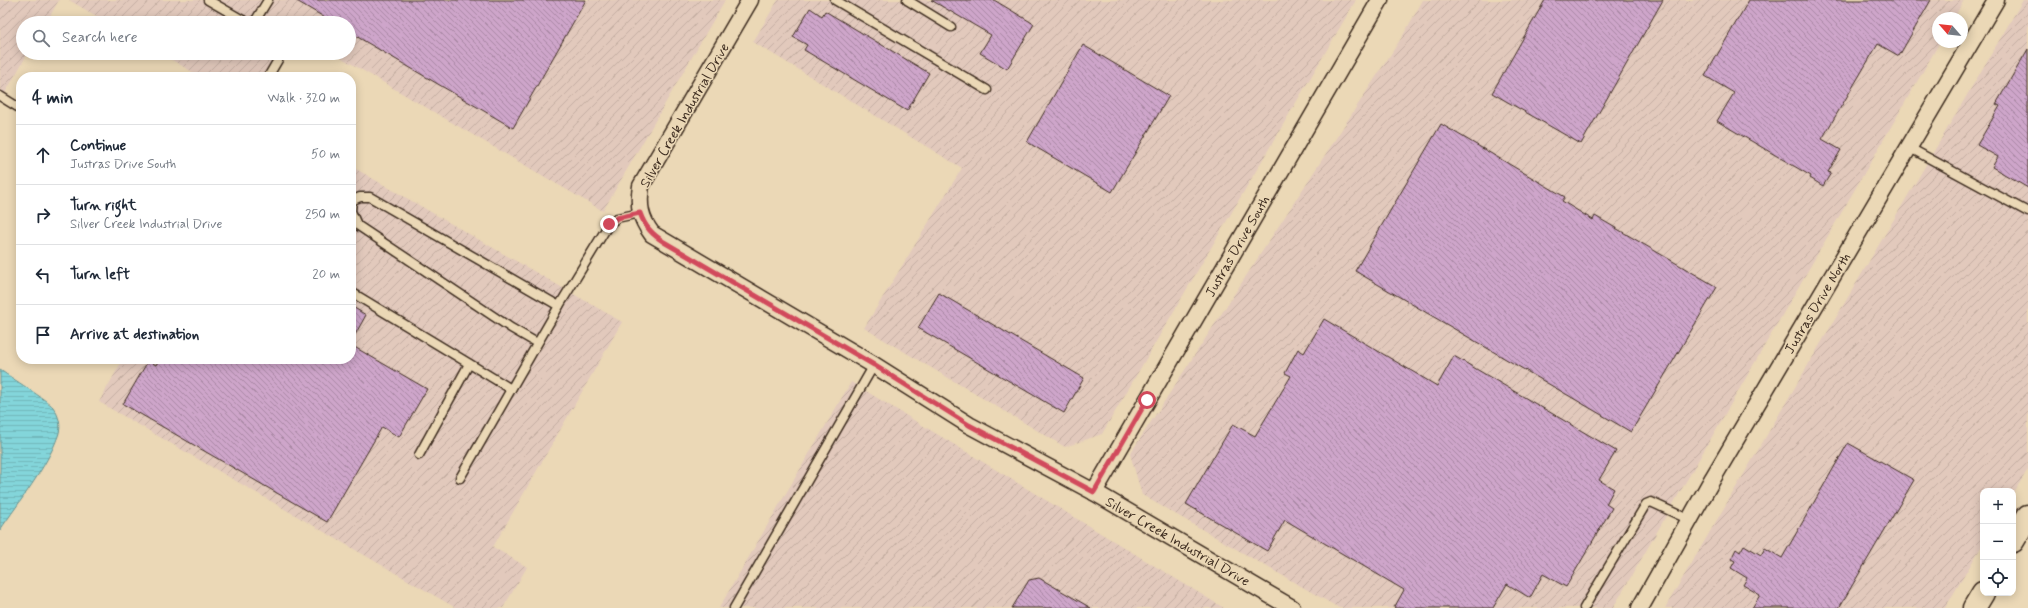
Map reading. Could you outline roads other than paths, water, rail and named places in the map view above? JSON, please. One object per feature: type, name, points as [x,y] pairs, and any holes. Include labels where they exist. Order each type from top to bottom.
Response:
[{"type":"street","name":"Silver Creek Industrial Drive","points":[[750,0],[641,186],[638,201],[640,213],[644,224],[652,234],[874,365],[969,425],[1094,492],[1292,608]]},
{"type":"street","name":"Justras Drive South","points":[[1094,492],[1380,0]]},
{"type":"street","name":"Justras Drive North","points":[[1640,608],[1690,520],[1996,0]]},
{"type":"street","points":[[2016,537],[2028,516]]},
{"type":"street","points":[[1974,608],[1981,596]]},
{"type":"lane","points":[[208,0],[236,16]]},
{"type":"lane","points":[[258,16],[268,0]]},
{"type":"lane","points":[[835,0],[987,90]]},
{"type":"lane","points":[[907,0],[951,26]]},
{"type":"lane","points":[[271,72],[278,60]]},
{"type":"lane","points":[[0,96],[16,106]]},
{"type":"lane","points":[[1910,148],[2028,212]]},
{"type":"lane","points":[[356,199],[360,197],[370,198],[559,306]]},
{"type":"lane","points":[[460,478],[537,343],[609,224],[617,218],[640,213]]},
{"type":"lane","points":[[356,223],[357,225],[511,328],[537,343]]},
{"type":"lane","points":[[356,295],[511,389]]},
{"type":"lane","points":[[418,455],[469,364]]},
{"type":"lane","points":[[734,608],[874,365]]},
{"type":"lane","points":[[1584,608],[1646,504],[1652,502],[1690,520]]},
{"type":"water","points":[[0,370],[50,404],[57,414],[60,425],[58,436],[47,460],[0,530]]}]
